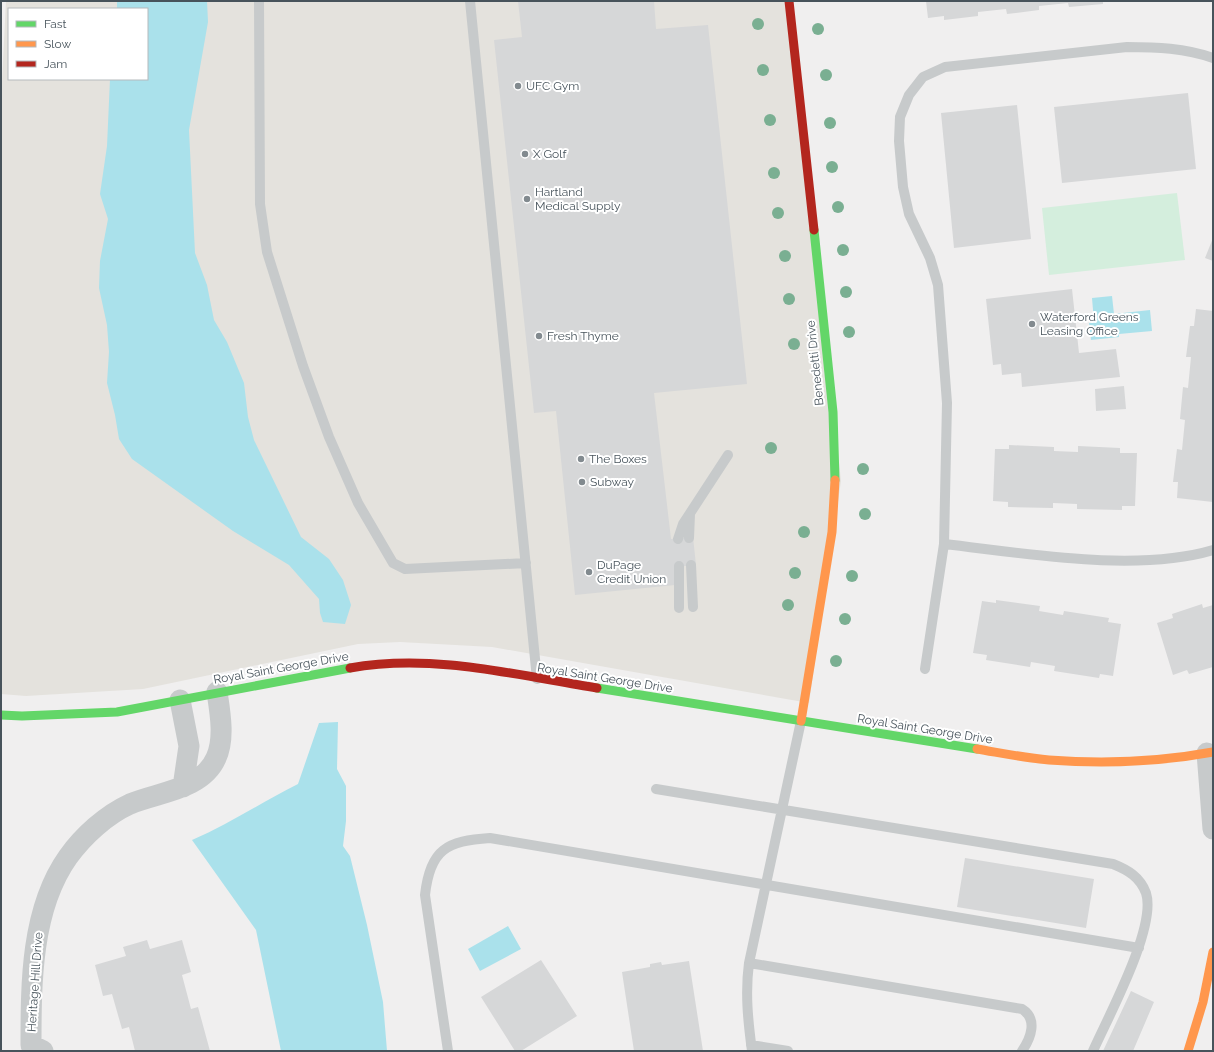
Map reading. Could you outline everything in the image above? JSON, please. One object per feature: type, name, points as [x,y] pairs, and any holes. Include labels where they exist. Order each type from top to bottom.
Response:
[{"type":"street","name":"Benedetti Drive","points":[[789,1],[833,412],[836,470],[832,532],[801,721]]},
{"type":"street","name":"Royal Saint George Drive","points":[[1,715],[22,716],[117,712],[216,692],[367,665],[403,662],[440,663],[1048,760],[1103,762],[1165,759],[1210,752]]},
{"type":"street","name":"Heritage Hill Drive","points":[[35,1049],[31,1014],[37,933],[55,878],[68,857],[82,840],[100,823],[129,804],[183,786],[201,777],[216,759],[220,740],[220,713],[216,692]]},
{"type":"street","points":[[180,700],[189,746],[183,786]]},
{"type":"street","points":[[1210,752],[1213,829]]},
{"type":"street","points":[[1188,1051],[1203,1015],[1211,973],[1213,952]]},
{"type":"lane","points":[[259,1],[260,204],[267,252],[302,366],[328,437],[358,502],[393,564],[405,569],[526,563]]},
{"type":"lane","points":[[470,1],[537,679]]},
{"type":"lane","points":[[925,669],[944,544],[947,403],[938,285],[930,258],[909,214],[903,187],[899,141],[900,117],[909,94],[923,77],[945,67],[1127,47],[1156,47],[1182,50],[1213,58]]},
{"type":"lane","points":[[678,539],[683,524],[728,455]]},
{"type":"lane","points":[[690,514],[690,538]]},
{"type":"lane","points":[[944,544],[1098,560],[1152,559],[1202,553],[1213,550]]},
{"type":"lane","points":[[691,565],[692,607]]},
{"type":"lane","points":[[679,566],[679,608]]},
{"type":"lane","points":[[788,1051],[752,1048],[747,1011],[746,987],[749,963],[765,885],[801,721]]},
{"type":"lane","points":[[656,789],[1113,864],[1129,870],[1139,880],[1146,894],[1145,928],[1139,948],[1093,1051]]},
{"type":"lane","points":[[448,1051],[425,895],[427,878],[432,862],[442,850],[455,843],[490,838],[1139,948]]},
{"type":"lane","points":[[749,963],[1022,1010],[1028,1013],[1032,1019],[1028,1042],[1022,1051]]},
{"type":"shaded area","points":[[6,1],[791,1],[841,481],[809,703],[492,647],[400,642],[358,644],[143,689],[26,696],[1,694],[1,102]]},
{"type":"green space","points":[[1177,193],[1185,260],[1049,275],[1042,208]]},
{"type":"water","points":[[117,1],[207,1],[208,22],[189,130],[195,253],[207,285],[214,320],[227,342],[244,383],[248,417],[254,440],[301,537],[329,559],[343,580],[351,605],[345,624],[323,622],[320,613],[319,599],[289,565],[233,531],[132,459],[119,439],[107,383],[109,352],[107,325],[99,288],[100,261],[108,219],[100,194],[107,146],[110,80],[148,80],[148,8],[117,8]]},
{"type":"water","points":[[1112,296],[1114,314],[1150,310],[1152,331],[1119,334],[1119,337],[1091,340],[1089,323],[1094,322],[1092,298]]},
{"type":"water","points":[[338,722],[337,769],[346,786],[346,821],[343,846],[350,856],[367,925],[383,1002],[387,1051],[281,1051],[256,930],[192,840],[298,784],[319,723]]},
{"type":"water","points":[[508,926],[521,949],[480,971],[468,949]]},
{"type":"building","points":[[518,1],[654,1],[656,29],[708,25],[747,384],[654,393],[671,539],[693,537],[696,565],[674,567],[675,585],[575,595],[556,411],[534,413],[494,40],[522,37]]},
{"type":"building","points":[[926,1],[1103,1],[1103,4],[1069,7],[1068,3],[1039,6],[1039,10],[1007,14],[1006,9],[978,12],[978,16],[944,20],[944,16],[928,18]]},
{"type":"building","points":[[1188,93],[1196,169],[1062,183],[1054,107]]},
{"type":"building","points":[[1017,105],[1031,239],[954,248],[941,113]]},
{"type":"building","points":[[1213,238],[1213,261],[1205,258]]},
{"type":"building","name":"Waterford Greens Leasing Office","points":[[1072,289],[1079,353],[1116,349],[1120,377],[1022,387],[1021,373],[1002,375],[1001,364],[993,365],[986,299]]},
{"type":"building","points":[[1196,309],[1213,311],[1213,502],[1177,498],[1178,482],[1173,482],[1177,449],[1182,450],[1185,420],[1180,419],[1183,387],[1188,388],[1191,357],[1186,357],[1190,326],[1194,326]]},
{"type":"building","points":[[1124,386],[1126,409],[1096,411],[1095,389]]},
{"type":"building","points":[[1009,445],[1054,447],[1054,451],[1078,452],[1078,446],[1120,448],[1120,453],[1137,453],[1135,506],[1122,506],[1122,510],[1077,509],[1077,504],[1053,503],[1053,508],[1008,507],[1008,502],[993,501],[995,449],[1009,449]]},
{"type":"building","points":[[996,600],[1040,606],[1039,611],[1063,615],[1064,611],[1109,618],[1108,622],[1121,624],[1113,676],[1100,674],[1099,678],[1054,671],[1055,666],[1031,662],[1030,667],[986,660],[987,655],[973,653],[982,601],[996,603]]},
{"type":"building","points":[[1202,604],[1203,608],[1213,605],[1213,667],[1189,674],[1187,670],[1173,675],[1157,623],[1173,618],[1172,614]]},
{"type":"building","points":[[965,858],[1094,879],[1086,928],[957,907]]},
{"type":"building","points":[[147,940],[150,949],[182,940],[191,972],[182,975],[191,1009],[198,1007],[210,1051],[135,1051],[129,1027],[122,1029],[112,994],[103,996],[95,965],[126,956],[123,947]]},
{"type":"building","points":[[541,960],[577,1016],[521,1051],[515,1051],[481,997]]},
{"type":"building","points":[[689,961],[703,1051],[634,1051],[622,972],[650,967],[650,964],[661,962],[662,965]]},
{"type":"building","points":[[1131,991],[1154,1002],[1133,1051],[1103,1051]]},
{"type":"traffic: fast","points":[[814,230],[833,412],[835,480]]},
{"type":"traffic: fast","points":[[1,715],[22,716],[117,712],[350,668]]},
{"type":"traffic: fast","points":[[597,688],[977,749]]},
{"type":"traffic: slow","points":[[801,721],[832,532],[835,480]]},
{"type":"traffic: slow","points":[[977,749],[1040,759],[1090,762],[1152,760],[1213,752]]},
{"type":"traffic: slow","points":[[1188,1051],[1203,1002],[1213,952]]},
{"type":"traffic: jam","points":[[789,1],[814,230]]},
{"type":"traffic: jam","points":[[350,668],[381,664],[443,664],[505,672],[597,688]]},
{"type":"place","name":"UFC Gym","points":[[518,86]]},
{"type":"place","name":"X Golf","points":[[525,154]]},
{"type":"place","name":"Hartland Medical Supply","points":[[527,199]]},
{"type":"place","name":"Waterford Greens Leasing Office","points":[[1032,324]]},
{"type":"place","name":"Fresh Thyme","points":[[539,336]]},
{"type":"place","name":"The Boxes","points":[[581,459]]},
{"type":"place","name":"Subway","points":[[582,482]]},
{"type":"place","name":"DuPage Credit Union","points":[[589,572]]}]
